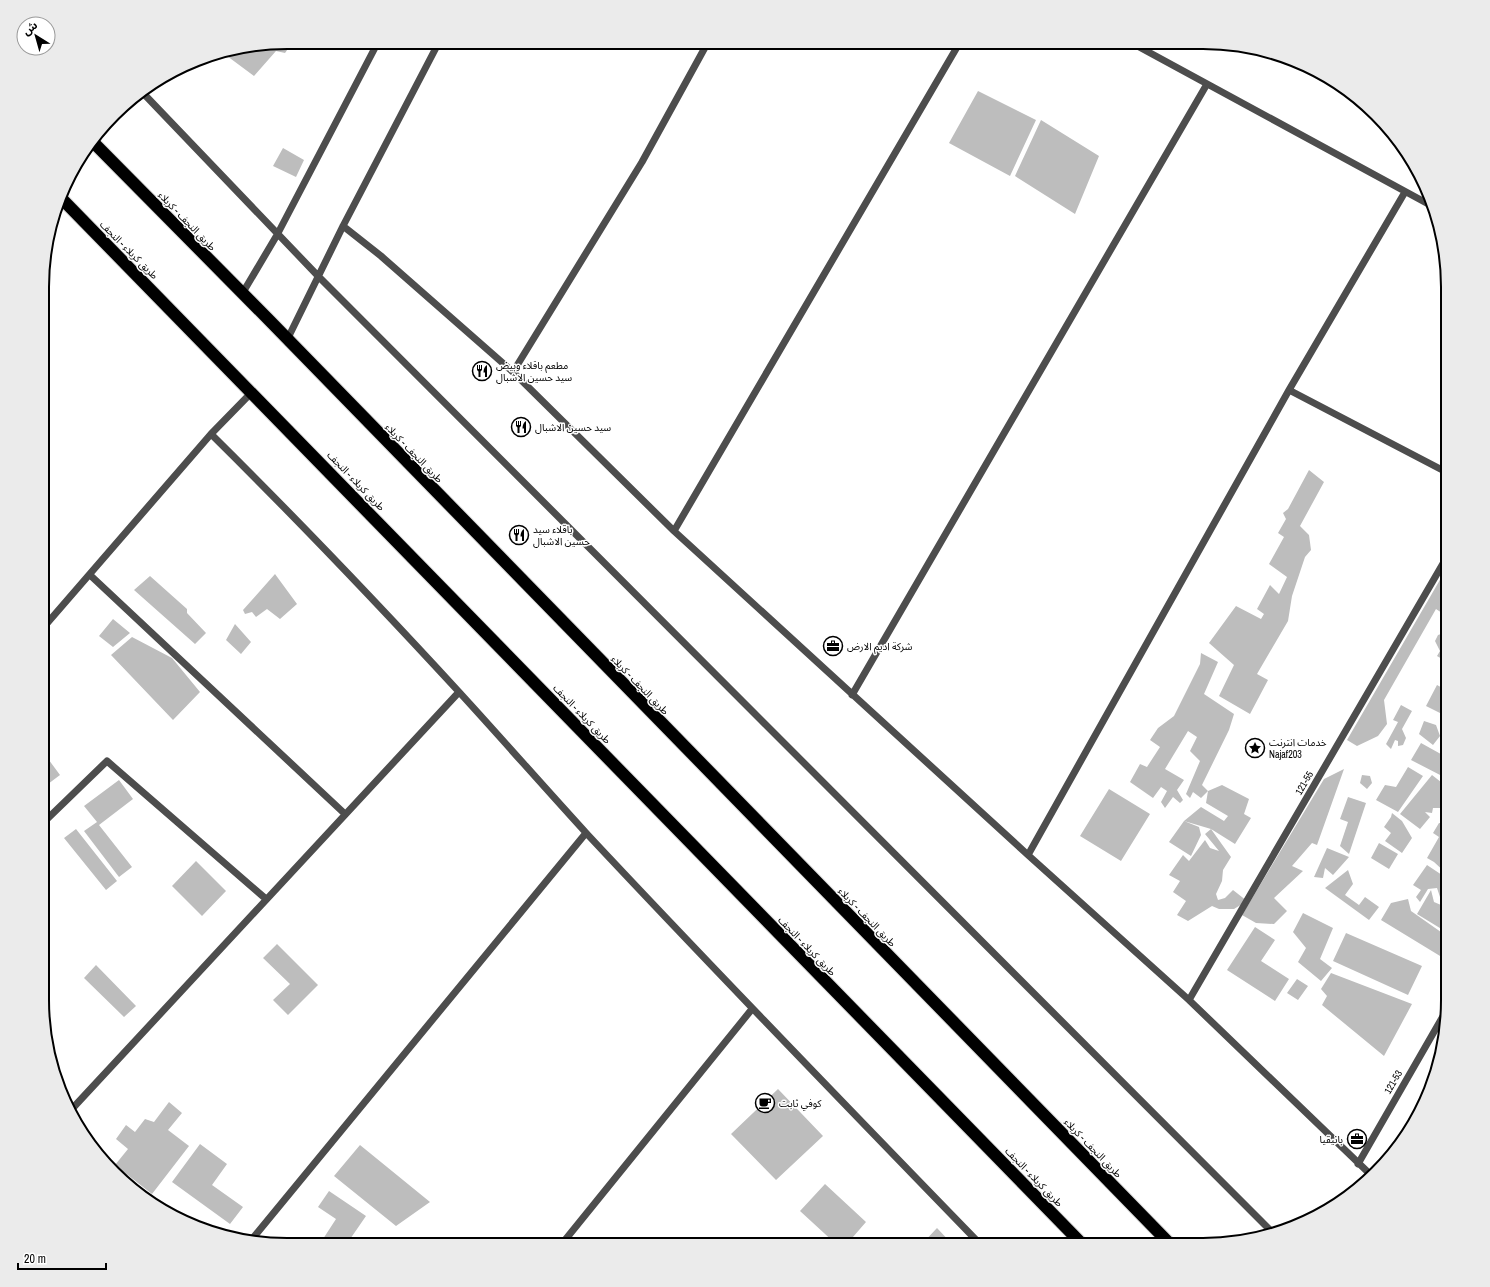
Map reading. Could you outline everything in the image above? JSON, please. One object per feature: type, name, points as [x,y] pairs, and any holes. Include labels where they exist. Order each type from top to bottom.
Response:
[{"type":"highway","name":"طريق النجف - کربلاء","points":[[96,145],[1164,1238]]},
{"type":"highway","name":"طريق کربلاء - النجف","points":[[65,202],[1077,1238]]},
{"type":"street","points":[[242,294],[277,235],[374,49]]},
{"type":"street","points":[[287,340],[343,226],[435,49]]},
{"type":"street","points":[[513,372],[642,162],[704,49]]},
{"type":"street","points":[[674,531],[956,49]]},
{"type":"street","points":[[1143,49],[1425,203]]},
{"type":"street","points":[[852,695],[1207,84]]},
{"type":"street","points":[[145,96],[277,235],[1269,1229]]},
{"type":"street","points":[[1028,855],[1289,390],[1405,192]]},
{"type":"street","points":[[343,226],[381,256],[513,372],[674,531],[852,695],[1189,1000],[1367,1172]]},
{"type":"street","points":[[1289,390],[1441,469]]},
{"type":"street","points":[[49,621],[211,434],[252,392]]},
{"type":"street","points":[[211,434],[258,480],[334,559],[459,692],[586,833],[752,1009],[974,1238]]},
{"type":"street","name":"121-55","points":[[1189,1000],[1441,567]]},
{"type":"street","points":[[90,575],[345,814]]},
{"type":"street","points":[[75,1106],[459,692]]},
{"type":"street","points":[[49,817],[107,761],[266,899]]},
{"type":"street","points":[[255,1236],[586,833]]},
{"type":"street","points":[[568,1238],[752,1009]]},
{"type":"street","name":"121-53","points":[[1358,1164],[1440,1021]]},
{"type":"building","points":[[288,49],[285,53],[276,51],[254,76],[228,56],[256,51]]},
{"type":"building","points":[[978,91],[1036,120],[1010,176],[949,143]]},
{"type":"building","points":[[1041,120],[1099,156],[1075,214],[1015,176]]},
{"type":"building","points":[[283,148],[304,160],[296,177],[273,166]]},
{"type":"building","points":[[1309,470],[1324,482],[1300,526],[1309,535],[1311,550],[1305,557],[1292,596],[1288,621],[1257,674],[1268,680],[1250,714],[1219,696],[1234,665],[1209,643],[1236,606],[1261,619],[1264,614],[1257,609],[1270,585],[1279,594],[1287,577],[1269,564],[1284,537],[1278,533],[1286,519],[1283,513],[1288,509]]},
{"type":"building","points":[[275,574],[297,604],[280,619],[267,609],[256,617],[252,612],[245,614],[243,610]]},
{"type":"building","points":[[150,576],[187,609],[187,613],[206,633],[195,644],[134,590]]},
{"type":"building","points":[[1441,578],[1441,612],[1436,609],[1384,700],[1387,724],[1378,736],[1357,746],[1347,740]]},
{"type":"building","points":[[113,619],[130,633],[113,647],[99,636]]},
{"type":"building","points":[[235,624],[251,642],[241,654],[226,640]]},
{"type":"building","points":[[1441,634],[1441,658],[1437,656],[1440,651],[1435,641],[1438,635]]},
{"type":"building","points":[[132,637],[172,658],[200,692],[173,720],[111,655]]},
{"type":"building","points":[[1201,653],[1218,662],[1204,694],[1234,714],[1229,730],[1202,785],[1208,791],[1201,798],[1193,792],[1190,798],[1186,794],[1200,761],[1190,751],[1197,737],[1188,731],[1165,769],[1184,780],[1177,790],[1183,800],[1180,803],[1173,797],[1165,808],[1161,802],[1167,791],[1161,787],[1153,798],[1130,782],[1140,764],[1147,767],[1160,747],[1150,740],[1158,728],[1174,716],[1200,664]]},
{"type":"building","points":[[1437,685],[1441,687],[1441,714],[1426,706]]},
{"type":"building","points":[[1401,705],[1412,711],[1402,729],[1406,738],[1403,745],[1398,746],[1398,741],[1395,740],[1391,749],[1386,744],[1398,722],[1393,720]]},
{"type":"building","points":[[1424,721],[1436,725],[1440,736],[1433,745],[1419,734]]},
{"type":"building","points":[[1421,743],[1441,754],[1441,775],[1411,760]]},
{"type":"building","points":[[49,760],[60,775],[49,783]]},
{"type":"building","points":[[1408,767],[1423,776],[1398,812],[1376,800],[1385,785],[1396,787]]},
{"type":"building","points":[[1344,769],[1317,845],[1312,843],[1292,866],[1303,871],[1274,898],[1287,911],[1274,924],[1256,923],[1242,915],[1324,779]]},
{"type":"building","points":[[1362,775],[1370,776],[1372,783],[1367,789],[1360,783]]},
{"type":"building","points":[[1432,775],[1441,782],[1441,806],[1440,808],[1433,808],[1432,813],[1425,812],[1430,817],[1420,829],[1400,814]]},
{"type":"building","points":[[119,780],[133,799],[99,825],[132,867],[119,877],[84,831],[97,822],[84,806]]},
{"type":"building","points":[[1222,785],[1249,799],[1244,814],[1251,818],[1235,844],[1211,829],[1184,821],[1201,807],[1224,821],[1228,816],[1206,803],[1208,791]]},
{"type":"building","points":[[1109,789],[1150,814],[1121,861],[1080,836]]},
{"type":"building","points":[[1348,797],[1366,803],[1349,854],[1340,846],[1348,822],[1340,819]]},
{"type":"building","points":[[1392,813],[1402,821],[1412,838],[1402,853],[1385,841],[1391,833],[1384,827]]},
{"type":"building","points":[[1184,821],[1199,827],[1201,835],[1191,856],[1169,842]]},
{"type":"building","points":[[1439,823],[1441,823],[1441,868],[1427,858],[1439,837],[1433,833]]},
{"type":"building","points":[[76,829],[117,881],[106,890],[64,838]]},
{"type":"building","points":[[1211,829],[1231,857],[1223,870],[1222,881],[1216,894],[1218,900],[1225,898],[1233,890],[1247,901],[1234,909],[1219,909],[1212,906],[1188,921],[1177,915],[1186,901],[1173,892],[1180,881],[1169,875],[1183,855],[1189,861],[1205,840],[1210,848],[1219,851],[1205,834]]},
{"type":"building","points":[[1379,843],[1398,854],[1389,869],[1371,858]]},
{"type":"building","points":[[1327,848],[1349,857],[1333,875],[1325,868],[1323,878],[1314,877]]},
{"type":"building","points":[[196,861],[226,891],[202,916],[172,886]]},
{"type":"building","points":[[1427,865],[1441,874],[1441,898],[1437,888],[1428,889],[1420,902],[1416,897],[1421,890],[1413,885]]},
{"type":"building","points":[[1348,870],[1353,884],[1345,895],[1359,905],[1365,897],[1379,907],[1369,920],[1325,888]]},
{"type":"building","points":[[1431,890],[1434,902],[1441,905],[1441,929],[1417,914]]},
{"type":"building","points":[[1408,899],[1411,911],[1441,932],[1441,957],[1381,920],[1391,903]]},
{"type":"building","points":[[1303,913],[1333,928],[1320,959],[1332,968],[1321,981],[1298,962],[1306,948],[1293,932]]},
{"type":"building","points":[[1255,927],[1275,940],[1261,961],[1289,979],[1275,1001],[1227,970]]},
{"type":"building","points":[[1346,933],[1422,966],[1408,995],[1333,961]]},
{"type":"building","points":[[277,944],[318,985],[288,1015],[273,1000],[290,984],[263,958]]},
{"type":"building","points":[[96,965],[136,1006],[124,1017],[84,978]]},
{"type":"building","points":[[1331,973],[1412,1004],[1384,1056],[1322,1005],[1327,996],[1321,989]]},
{"type":"building","points":[[1297,979],[1308,986],[1298,1000],[1287,993]]},
{"type":"building","points":[[778,1089],[823,1136],[776,1180],[731,1134]]},
{"type":"building","points":[[169,1102],[182,1113],[168,1130],[189,1146],[152,1194],[115,1164],[128,1149],[116,1139],[126,1125],[135,1132],[145,1119],[154,1122]]},
{"type":"building","points":[[200,1144],[227,1164],[212,1185],[243,1207],[230,1224],[172,1182]]},
{"type":"building","points":[[360,1145],[430,1202],[396,1226],[334,1176]]},
{"type":"building","points":[[825,1184],[866,1222],[852,1238],[829,1238],[800,1211]]},
{"type":"building","points":[[329,1191],[366,1216],[351,1238],[324,1238],[336,1219],[318,1207]]},
{"type":"building","points":[[937,1228],[946,1238],[928,1238]]},
{"type":"place","name":"مطعم باقلاء وبيض سيد حسين الاشبال","points":[[482,371]]},
{"type":"place","name":"سيد حسين الاشبال","points":[[521,427]]},
{"type":"place","name":"باقلاء سيد حسين الاشبال","points":[[519,535]]},
{"type":"place","name":"شركة اديم الارض","points":[[833,646]]},
{"type":"place","name":"خدمات انترنت Najaf203","points":[[1255,748]]},
{"type":"place","name":"كوفي ثابت","points":[[765,1103]]},
{"type":"place","name":"بانيقيا","points":[[1357,1139]]}]
